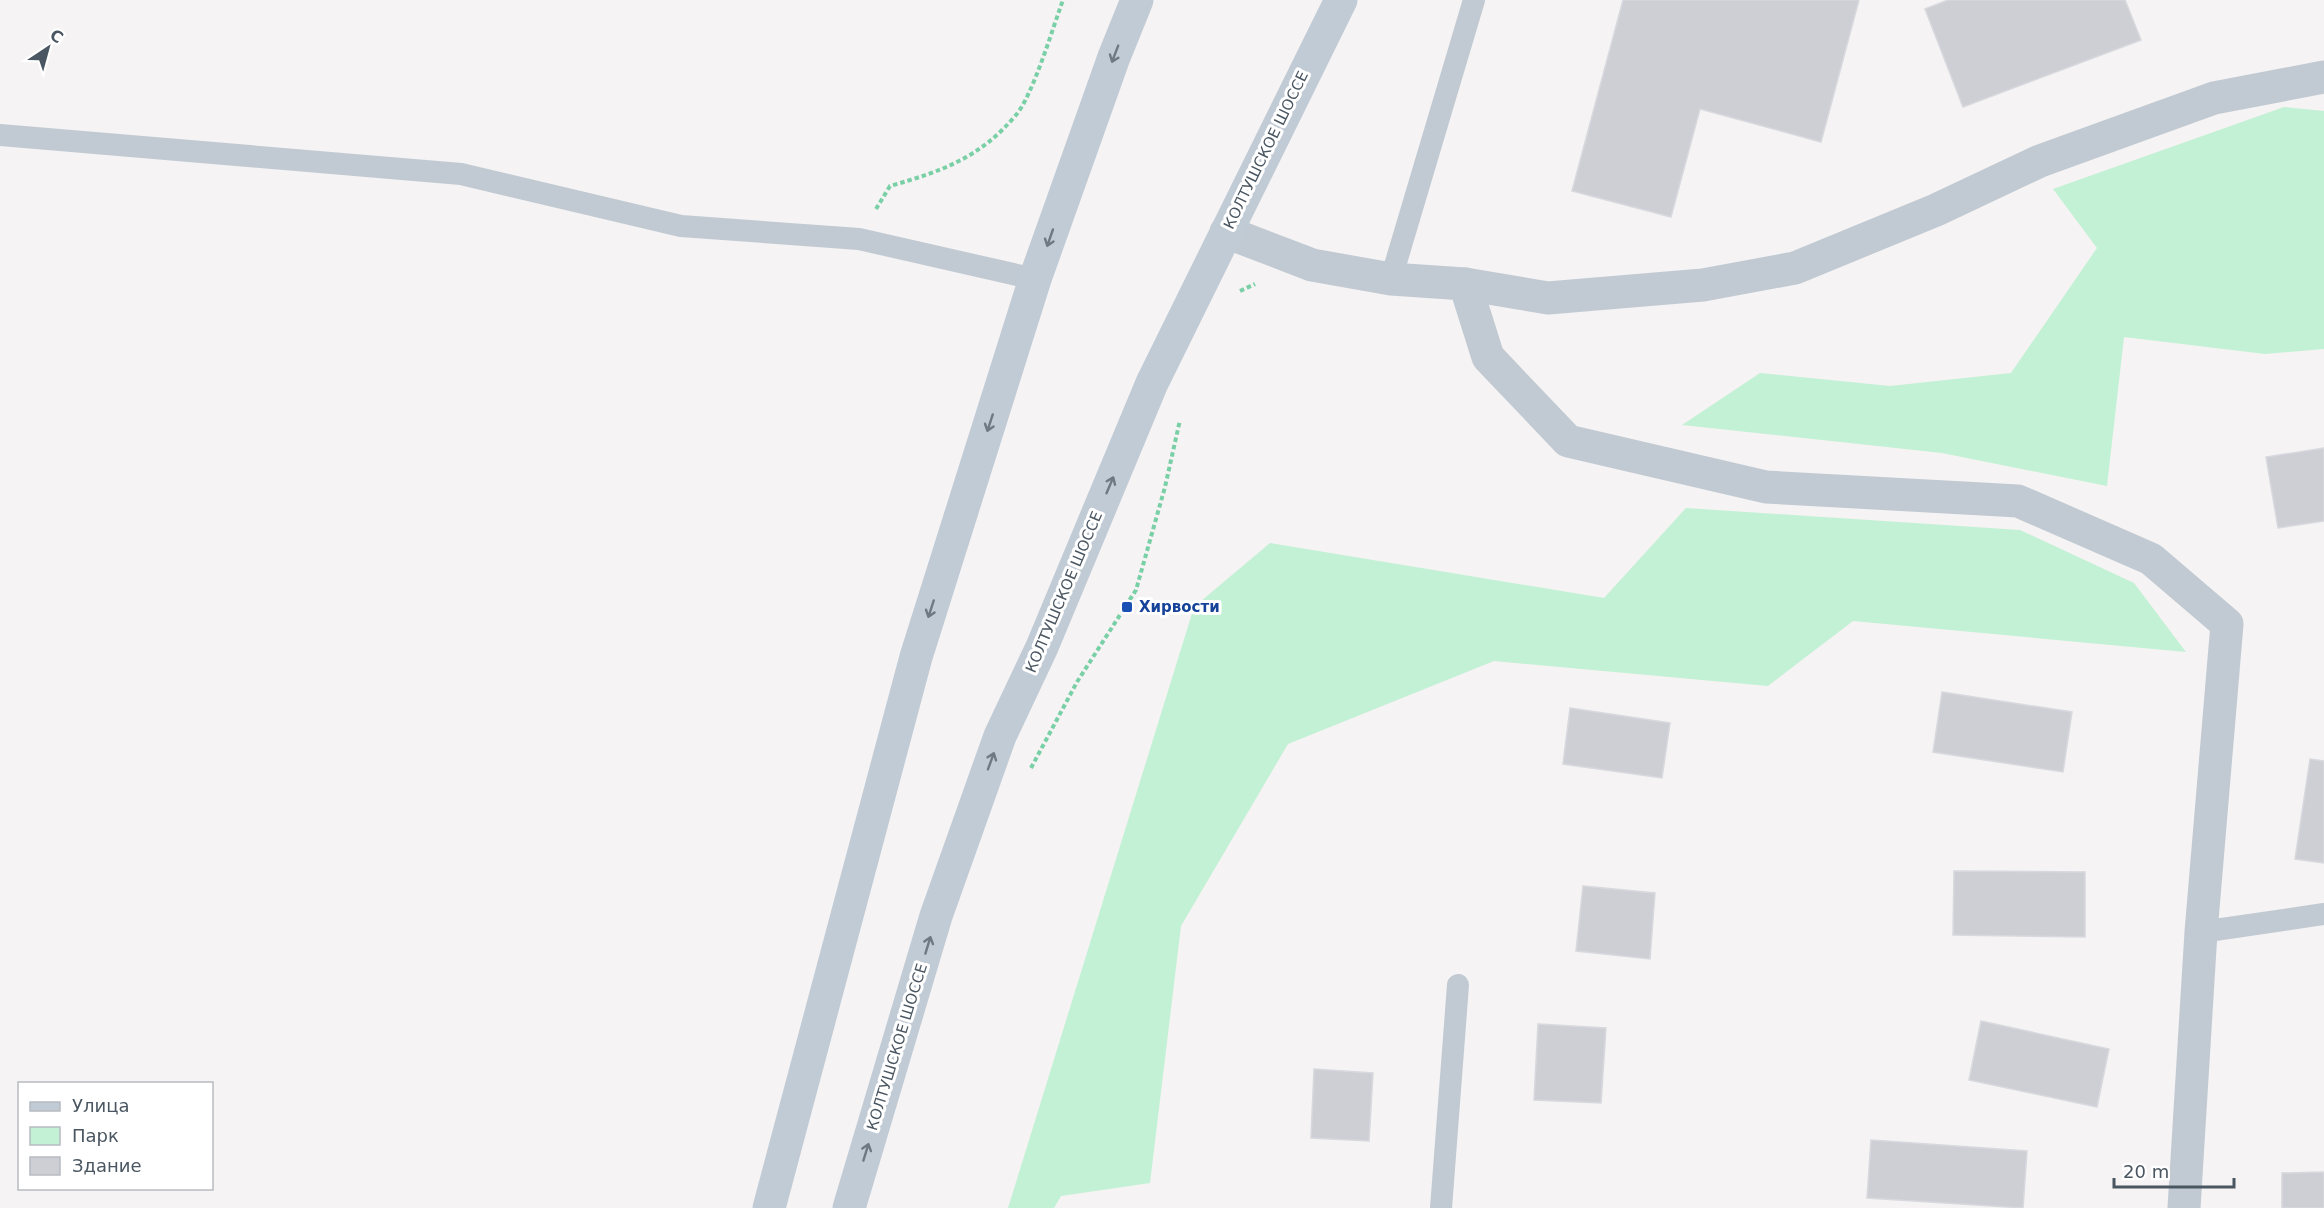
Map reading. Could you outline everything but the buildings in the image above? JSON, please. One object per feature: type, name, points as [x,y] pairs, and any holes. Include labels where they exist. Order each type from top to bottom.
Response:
[{"type":"main road","points":[[769,1208],[916,657],[1035,279],[1114,57],[1137,0]]},
{"type":"main road","name":"КОЛТУШСКОЕ ШОССЕ","points":[[849,1208],[936,916],[1000,736],[1042,647],[1152,383],[1341,0]]},
{"type":"street","points":[[1226,232],[1312,265],[1390,279],[1465,284],[1548,298],[1703,285],[1795,268],[1936,210],[2040,161],[2214,98],[2324,77]]},
{"type":"street","points":[[1465,284],[1488,357],[1568,441],[1766,487],[2018,501],[2151,559],[2227,624],[2201,932],[2184,1208]]},
{"type":"lane","points":[[1390,279],[1474,0]]},
{"type":"lane","points":[[0,135],[461,174],[681,226],[859,238],[1035,279]]},
{"type":"lane","points":[[2201,932],[2324,914]]},
{"type":"lane","points":[[1441,1208],[1458,985]]},
{"type":"path","points":[[859,238],[890,186],[942,172],[979,150],[1018,114],[1064,0]]},
{"type":"path","points":[[1231,295],[1258,283]]},
{"type":"path","points":[[1029,772],[1077,682],[1136,590],[1165,487],[1182,411]]},
{"type":"green space","points":[[2284,107],[2324,111],[2324,349],[2265,354],[2124,337],[2107,486],[1942,453],[1682,425],[1760,373],[1890,386],[2011,373],[2097,248],[2053,189]]},
{"type":"green space","points":[[1686,508],[2020,530],[2134,583],[2186,652],[1853,621],[1768,686],[1494,661],[1288,744],[1181,926],[1150,1183],[1061,1196],[1054,1208],[1008,1208],[1194,607],[1270,543],[1604,598]]},
{"type":"place","name":"Хирвости","points":[[1127,607]]}]
